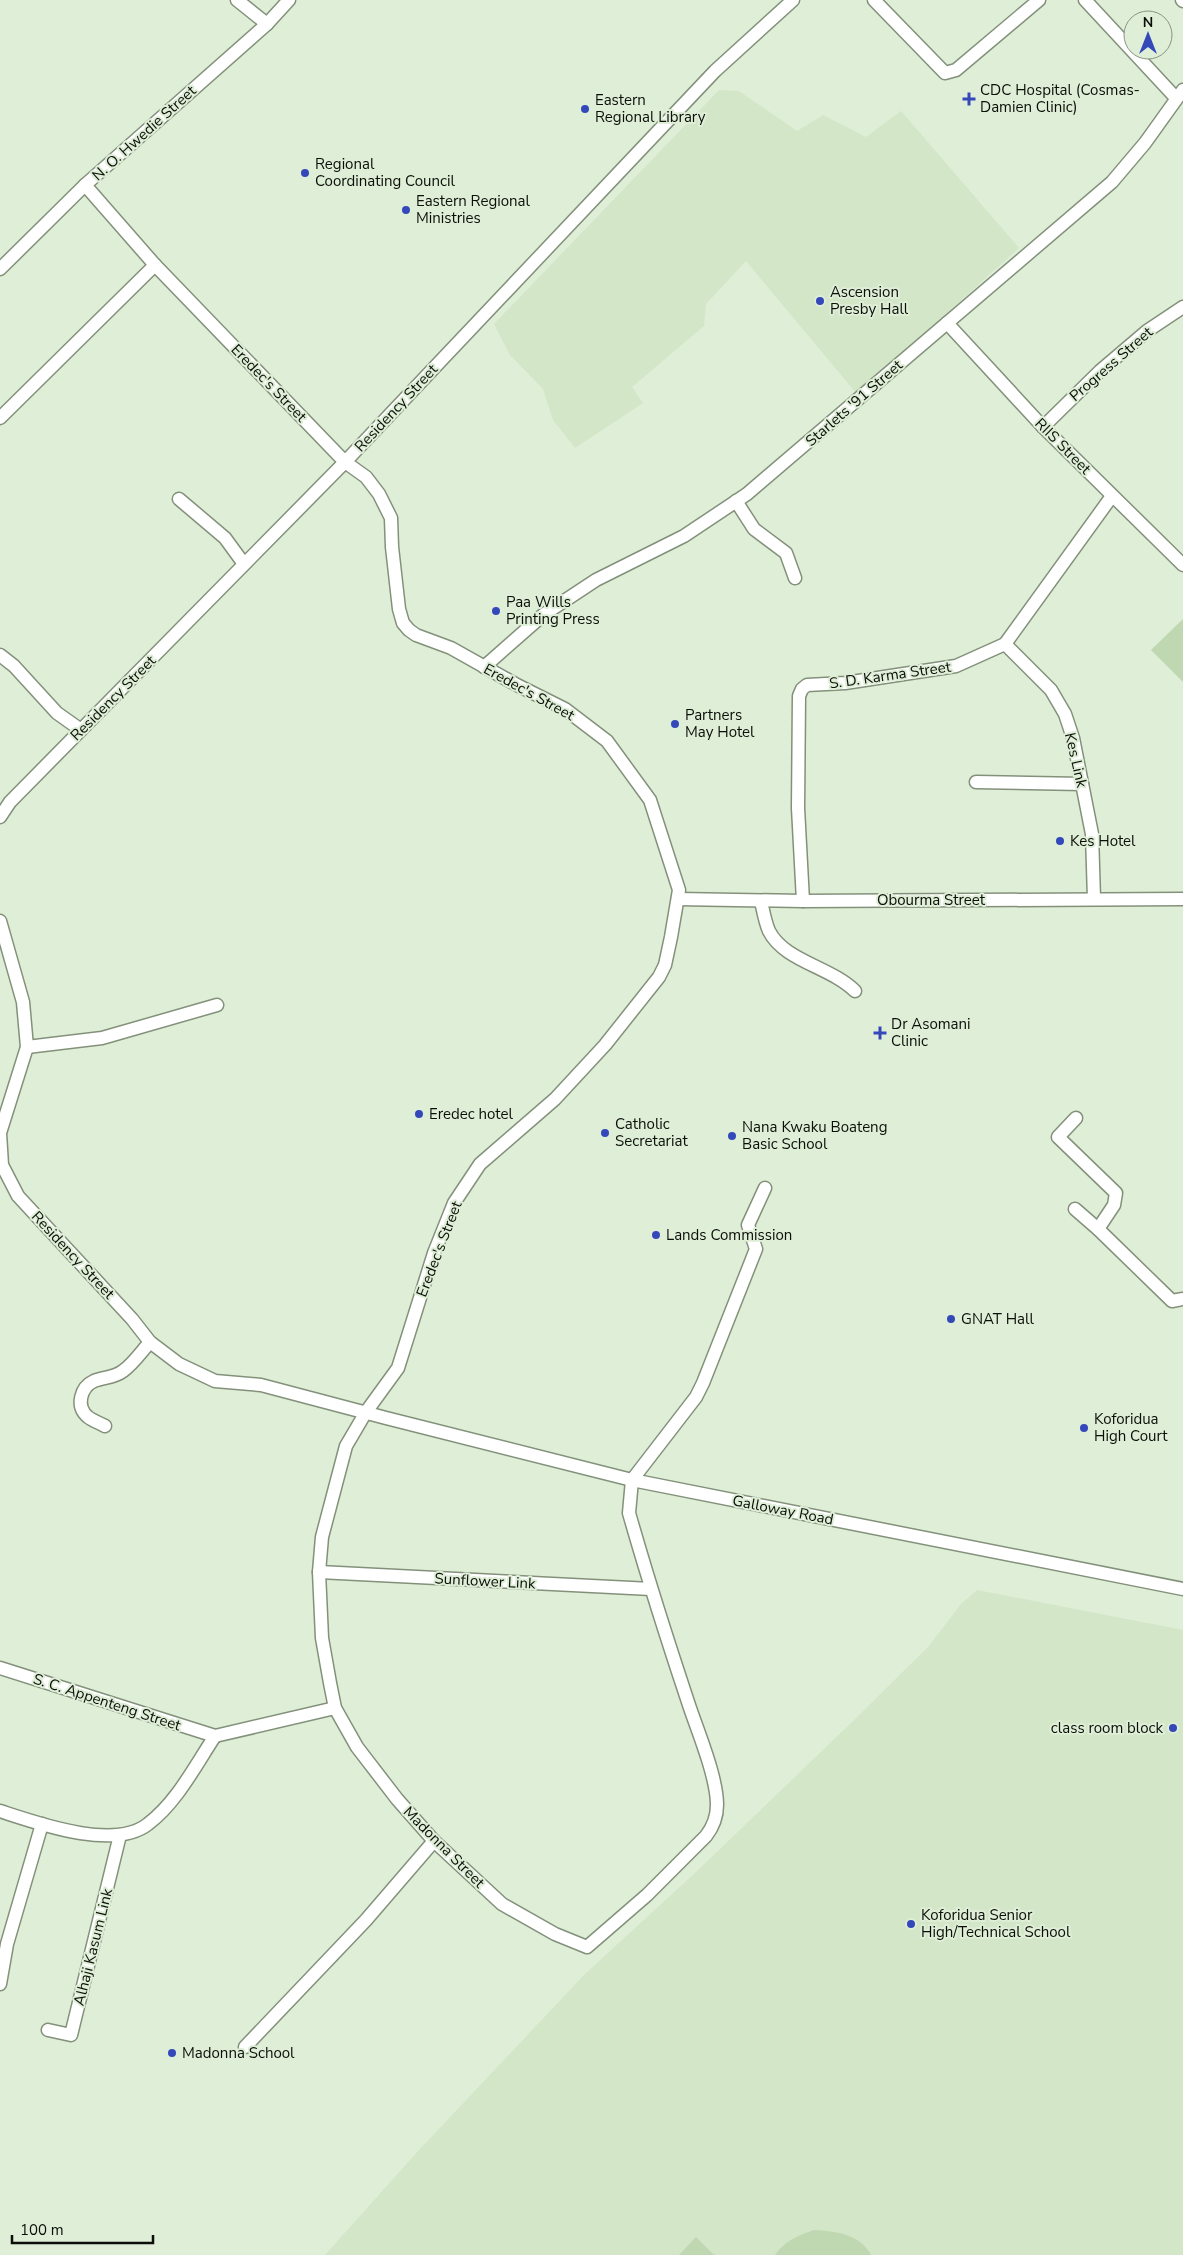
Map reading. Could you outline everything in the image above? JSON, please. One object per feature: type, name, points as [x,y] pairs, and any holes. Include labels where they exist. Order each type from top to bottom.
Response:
[{"type":"street","points":[[237,0],[267,24]]},
{"type":"street","name":"N. O. Hwedie Street","points":[[0,268],[85,185],[267,24],[289,0]]},
{"type":"street","name":"Residency Street","points":[[0,817],[10,802],[345,462],[715,71],[793,0]]},
{"type":"street","points":[[874,0],[945,73],[956,70],[1039,0]]},
{"type":"street","points":[[1085,0],[1179,94]]},
{"type":"street","name":"Starlets '91 Street","points":[[484,667],[543,615],[596,580],[684,536],[736,501],[1112,182],[1145,144],[1179,94]]},
{"type":"street","name":"Eredec's Street","points":[[85,185],[155,265],[345,462],[366,477],[379,494],[391,518],[396,593],[403,622],[409,630],[416,635],[451,648],[565,709],[606,741],[650,800],[679,890],[665,964],[659,977],[605,1045],[555,1099],[480,1164],[454,1204],[434,1253],[398,1368],[366,1412]]},
{"type":"street","points":[[0,418],[155,265]]},
{"type":"street","name":"Progress Street","points":[[1043,427],[1100,371],[1147,330],[1183,308]]},
{"type":"street","name":"RIIS Street","points":[[947,322],[1043,427],[1183,565]]},
{"type":"street","name":"S. D. Karma Street","points":[[803,901],[798,808],[799,696],[802,689],[807,685],[845,683],[956,666],[1005,644],[1112,496]]},
{"type":"street","points":[[179,499],[225,538],[244,564]]},
{"type":"street","points":[[736,501],[754,529],[786,553],[795,578]]},
{"type":"street","name":"Kes Link","points":[[1005,644],[1051,690],[1065,714],[1073,738],[1092,834],[1094,899]]},
{"type":"street","points":[[0,655],[14,666],[57,713],[81,730]]},
{"type":"street","points":[[976,782],[1082,784]]},
{"type":"street","name":"Obourma Street","points":[[678,899],[803,901],[1183,899]]},
{"type":"street","points":[[761,900],[769,931],[784,949],[845,981],[855,991]]},
{"type":"street","name":"Residency Street","points":[[0,922],[23,1002],[27,1047],[0,1133],[2,1165],[18,1196],[132,1319],[150,1342],[179,1364],[215,1381],[261,1385],[386,1418]]},
{"type":"street","points":[[27,1047],[102,1038],[217,1005]]},
{"type":"street","points":[[1076,1118],[1058,1137],[1116,1193],[1114,1205],[1098,1229]]},
{"type":"street","points":[[651,1590],[629,1512],[632,1480],[696,1397],[756,1249],[748,1225],[765,1188]]},
{"type":"street","points":[[1075,1209],[1172,1301],[1183,1300]]},
{"type":"street","points":[[105,1426],[86,1416],[81,1403],[83,1389],[94,1382],[112,1377],[124,1371],[150,1342]]},
{"type":"street","name":"Madonna Street","points":[[366,1412],[346,1446],[322,1537],[319,1572],[322,1638],[335,1708],[357,1747],[397,1799],[434,1841],[502,1904],[555,1934],[587,1947],[646,1895],[706,1836],[713,1826],[716,1814],[717,1803],[710,1766],[651,1590]]},
{"type":"street","name":"Galloway Road","points":[[386,1418],[632,1480],[1183,1589]]},
{"type":"street","name":"Sunflower Link","points":[[319,1572],[651,1590]]},
{"type":"street","name":"S. C. Appenteng Street","points":[[0,1668],[215,1736]]},
{"type":"street","points":[[0,1811],[75,1833],[120,1836],[147,1826],[171,1802],[215,1736],[335,1708]]},
{"type":"street","points":[[0,1984],[7,1944],[42,1824]]},
{"type":"street","name":"Alhaji Kasum Link","points":[[48,2030],[71,2036],[120,1836]]},
{"type":"street","points":[[245,2046],[366,1920],[434,1841]]},
{"type":"shaded area","points":[[719,90],[739,91],[797,131],[823,115],[866,137],[901,111],[1019,248],[857,394],[746,261],[706,304],[704,326],[632,387],[643,403],[575,448],[553,420],[543,389],[510,355],[494,324]]},
{"type":"shaded area","points":[[1183,619],[1183,682],[1151,650]]},
{"type":"shaded area","name":"Koforidua Senior High/Technical School","points":[[977,1590],[1183,1630],[1183,2255],[325,2255],[419,2150],[585,1974],[695,1873],[850,1724],[929,1646],[961,1604]]},
{"type":"shaded area","points":[[814,2230],[830,2231],[854,2238],[871,2255],[775,2255],[787,2242]]},
{"type":"shaded area","points":[[696,2237],[713,2254],[715,2255],[679,2255]]},
{"type":"place","name":"CDC Hospital (Cosmas- Damien Clinic)","points":[[969,99]]},
{"type":"place","name":"Eastern Regional Library","points":[[585,109]]},
{"type":"place","name":"Regional Coordinating Council","points":[[305,173]]},
{"type":"place","name":"Eastern Regional Ministries","points":[[406,210]]},
{"type":"place","name":"Ascension Presby Hall","points":[[820,301]]},
{"type":"place","name":"Paa Wills Printing Press","points":[[496,611]]},
{"type":"place","name":"Partners May Hotel","points":[[675,724]]},
{"type":"place","name":"Kes Hotel","points":[[1060,841]]},
{"type":"place","name":"Dr Asomani Clinic","points":[[880,1033]]},
{"type":"place","name":"Eredec hotel","points":[[419,1114]]},
{"type":"place","name":"Catholic Secretariat","points":[[605,1133]]},
{"type":"place","name":"Nana Kwaku Boateng Basic School","points":[[732,1136]]},
{"type":"place","name":"Lands Commission","points":[[656,1235]]},
{"type":"place","name":"GNAT Hall","points":[[951,1319]]},
{"type":"place","name":"Koforidua High Court","points":[[1084,1428]]},
{"type":"place","name":"class room block","points":[[1173,1728]]},
{"type":"place","name":"Koforidua Senior High/Technical School","points":[[911,1924]]},
{"type":"place","name":"Madonna School","points":[[172,2053]]}]
